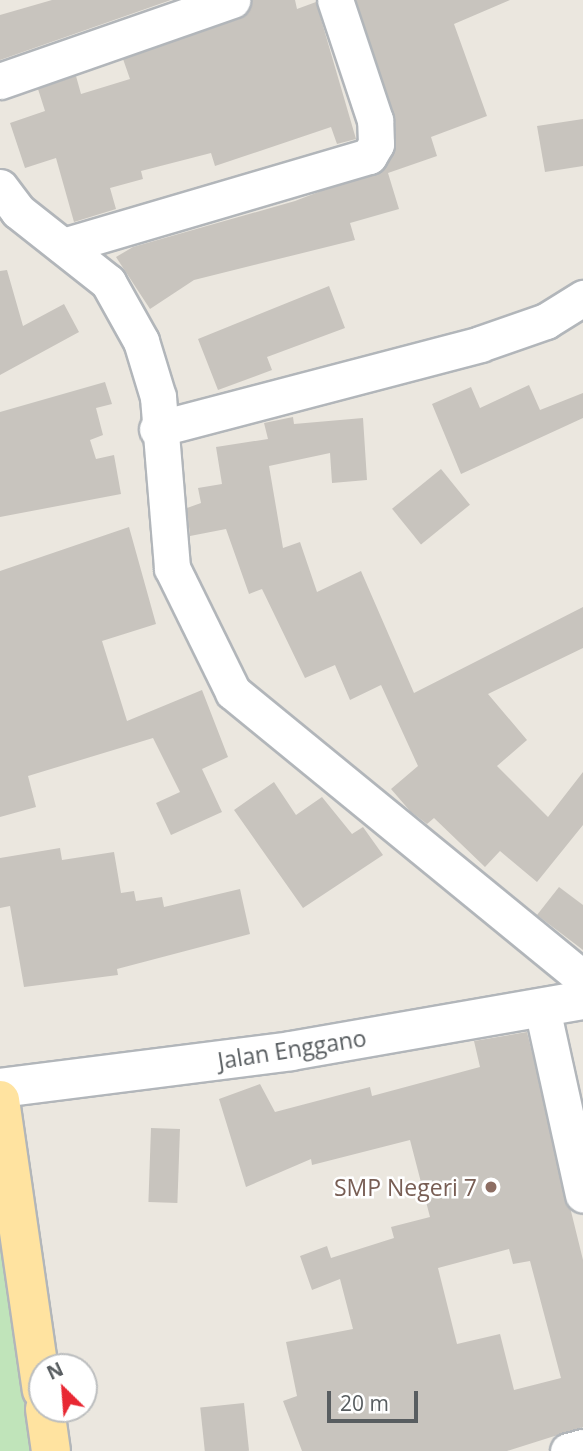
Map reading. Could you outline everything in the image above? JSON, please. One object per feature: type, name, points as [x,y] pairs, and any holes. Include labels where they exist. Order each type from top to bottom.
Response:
[{"type":"main road","points":[[0,1100],[37,1353]]},
{"type":"main road","points":[[47,1423],[51,1451]]},
{"type":"street","points":[[0,81],[232,0]]},
{"type":"street","points":[[64,246],[369,156],[376,144],[375,120],[335,0]]},
{"type":"street","points":[[0,187],[18,211],[108,282],[141,341],[158,397],[156,429],[172,568],[233,692],[583,978]]},
{"type":"street","points":[[156,429],[480,344],[545,321],[583,298]]},
{"type":"street","name":"Jalan Enggano","points":[[0,1088],[291,1051],[583,1000]]},
{"type":"street","points":[[542,1008],[583,1195]]},
{"type":"street","points":[[568,1451],[583,1447]]},
{"type":"green space","points":[[0,1100],[37,1353],[28,1353],[28,1423],[47,1423],[51,1451],[0,1451]]},
{"type":"building","points":[[52,0],[171,0],[0,60],[0,15]]},
{"type":"building","points":[[252,0],[295,0],[297,9],[316,2],[356,139],[337,144],[331,127],[215,166],[211,153],[141,171],[143,179],[110,188],[116,209],[74,222],[56,158],[25,168],[10,123],[45,111],[38,89],[76,76],[81,94],[130,79],[123,59],[239,19]]},
{"type":"building","points":[[356,0],[510,0],[454,24],[487,116],[431,137],[437,156],[388,173],[399,209],[350,223],[355,240],[194,280],[150,309],[116,257],[133,247],[295,201],[386,166],[396,144],[395,119]]},
{"type":"building","points":[[583,119],[583,166],[545,172],[537,126]]},
{"type":"building","points":[[7,270],[23,326],[64,304],[79,332],[0,375],[0,271]]},
{"type":"building","points":[[329,286],[345,328],[267,357],[272,370],[218,390],[198,339]]},
{"type":"building","points":[[105,382],[112,404],[96,408],[103,435],[90,440],[96,459],[114,455],[121,494],[0,517],[0,412]]},
{"type":"building","points":[[529,385],[540,410],[583,393],[583,418],[461,474],[432,404],[471,387],[480,408]]},
{"type":"building","points":[[293,417],[294,424],[363,418],[367,480],[332,483],[330,453],[269,466],[283,548],[300,542],[317,592],[361,571],[414,693],[583,607],[583,648],[488,694],[527,740],[497,766],[548,817],[583,772],[583,825],[537,882],[500,851],[485,867],[434,818],[427,824],[410,811],[391,789],[418,766],[381,685],[350,700],[335,665],[305,678],[262,589],[249,594],[226,529],[190,536],[187,508],[201,503],[198,488],[222,484],[216,447],[268,439],[264,423]]},
{"type":"building","points":[[441,469],[470,505],[421,544],[392,509]]},
{"type":"building","points":[[129,527],[156,624],[102,641],[127,721],[202,690],[228,757],[202,769],[222,812],[171,835],[156,803],[180,792],[153,738],[28,776],[36,807],[0,817],[0,571]]},
{"type":"building","points":[[274,782],[296,815],[322,797],[352,834],[363,827],[383,855],[303,908],[234,810]]},
{"type":"building","points":[[60,848],[62,860],[114,852],[121,893],[134,891],[136,901],[162,897],[164,907],[240,889],[250,934],[117,969],[118,975],[24,987],[10,906],[0,908],[0,858]]},
{"type":"building","points":[[559,887],[583,905],[583,950],[537,915]]},
{"type":"building","points":[[527,1032],[583,1260],[583,1427],[507,1451],[302,1451],[283,1401],[297,1396],[286,1342],[353,1329],[340,1279],[312,1290],[300,1256],[327,1246],[331,1258],[394,1238],[391,1227],[430,1217],[410,1140],[312,1165],[311,1159],[246,1187],[219,1099],[260,1084],[275,1112],[370,1087],[372,1096],[480,1067],[474,1041]],"holes":[[[509,1249],[513,1264],[530,1261],[561,1378],[514,1390],[500,1334],[457,1344],[438,1268]]]},
{"type":"building","points":[[151,1128],[180,1129],[177,1203],[148,1202]]},
{"type":"building","points":[[244,1403],[249,1451],[205,1451],[200,1408]]},
{"type":"place","name":"SMP Negeri 7","points":[[491,1187]]}]
